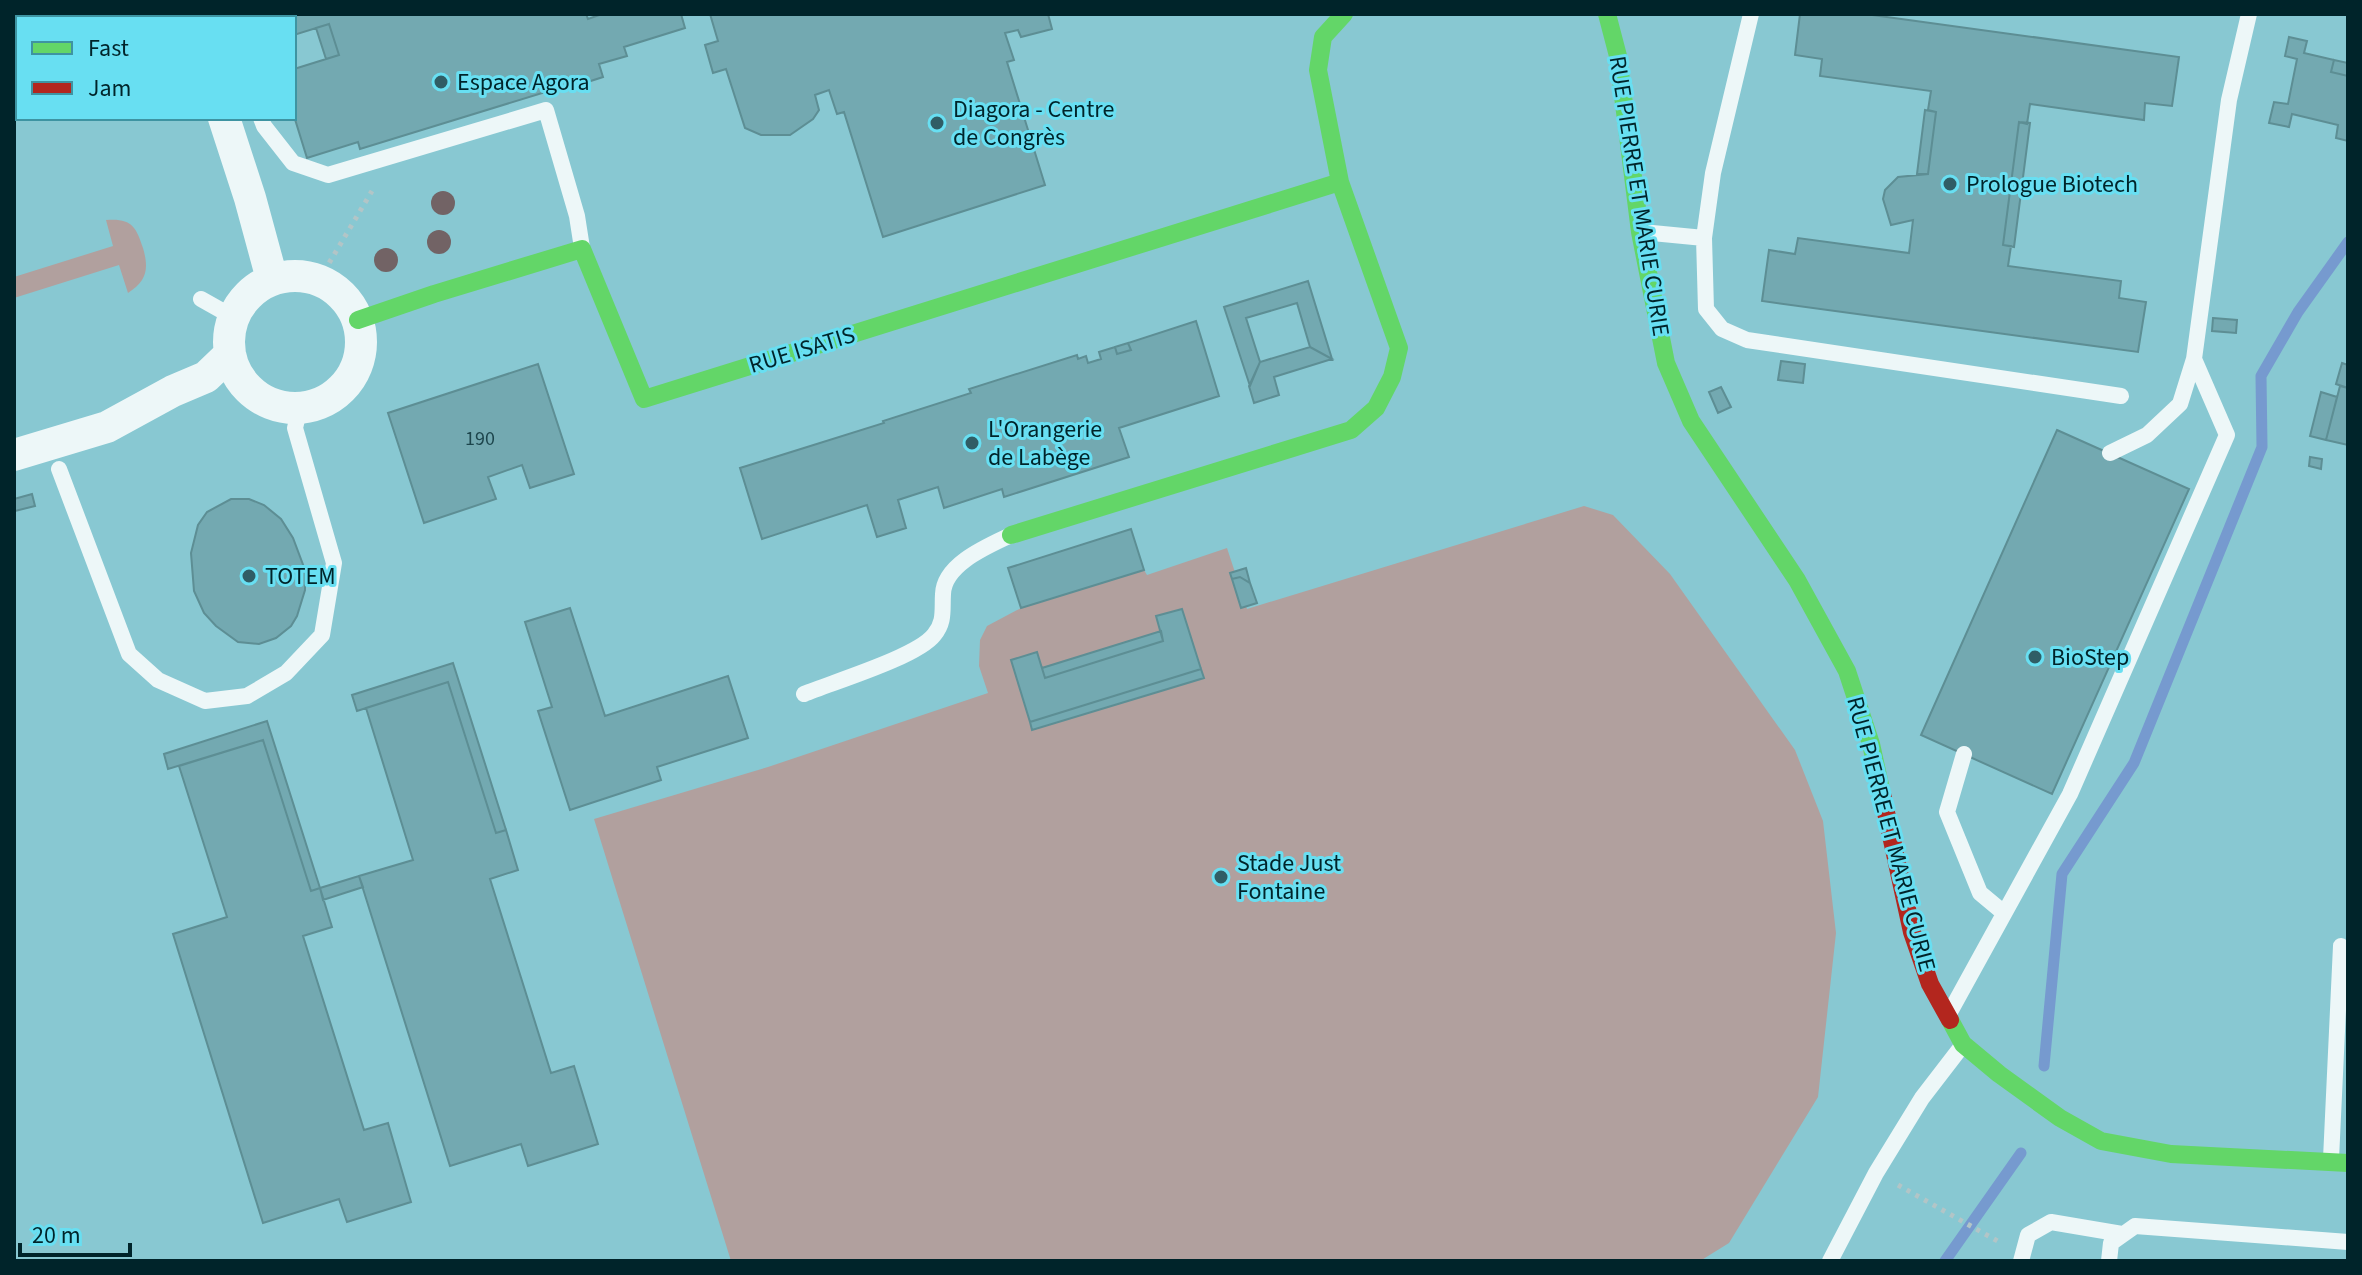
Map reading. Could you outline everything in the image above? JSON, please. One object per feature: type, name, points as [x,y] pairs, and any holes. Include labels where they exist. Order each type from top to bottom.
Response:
[{"type":"street","points":[[1011,535],[1351,430],[1376,408],[1392,377],[1399,348],[1340,182],[1318,70],[1323,37],[1344,14]]},
{"type":"street","name":"RUE PIERRE ET MARIE CURIE","points":[[1607,14],[1618,56],[1640,232],[1666,363],[1691,421],[1797,580],[1847,671],[1871,744],[1912,932],[1930,984],[1963,1044],[2060,1118],[2101,1141],[2171,1154],[2339,1162]]},
{"type":"street","points":[[245,126],[250,198],[272,279]]},
{"type":"street","name":"RUE ISATIS","points":[[582,249],[644,399],[1340,182]]},
{"type":"street","points":[[358,320],[582,249]]},
{"type":"street","points":[[293,275],[319,280],[333,287],[348,302],[358,320],[361,340],[358,359],[350,378],[337,393],[319,403],[300,407],[281,406],[255,394],[236,372],[230,354],[229,335],[233,317],[256,288],[272,279],[293,275]]},
{"type":"street","points":[[14,455],[107,427],[206,377],[230,354]]},
{"type":"lane","points":[[1751,14],[1713,173],[1704,238],[1706,309],[1722,329],[1747,340],[2121,396]]},
{"type":"lane","points":[[2110,453],[2147,435],[2180,404],[2194,359],[2229,100],[2249,14]]},
{"type":"lane","points":[[245,126],[293,163],[328,175],[546,110],[577,216],[582,249]]},
{"type":"lane","points":[[1640,232],[1704,238]]},
{"type":"lane","points":[[201,299],[233,317]]},
{"type":"lane","points":[[1947,1017],[2070,794],[2227,435],[2194,359]]},
{"type":"lane","points":[[59,469],[129,654],[158,680],[205,701],[247,696],[286,673],[322,635],[334,563],[295,428],[300,407]]},
{"type":"lane","points":[[804,694],[918,650],[934,636],[943,619],[943,589],[954,570],[973,553],[1011,535]]},
{"type":"lane","points":[[1964,754],[1947,812],[1980,893],[2004,913]]},
{"type":"lane","points":[[2339,1162],[2341,946]]},
{"type":"lane","points":[[1830,1261],[1876,1173],[1922,1098],[1963,1044]]},
{"type":"lane","points":[[2021,1261],[2028,1235],[2051,1222],[2122,1234]]},
{"type":"lane","points":[[2109,1261],[2111,1243],[2135,1226],[2348,1242]]},
{"type":"path","points":[[319,280],[349,230]]},
{"type":"path","points":[[1876,1173],[1998,1241]]},
{"type":"shaded area","points":[[106,220],[127,222],[140,240],[146,268],[143,279],[134,288],[128,293],[119,265],[14,298],[14,277],[113,246]]},
{"type":"shaded area","name":"Stade Just Fontaine","points":[[1584,506],[1613,515],[1670,574],[1795,750],[1823,821],[1836,933],[1818,1097],[1729,1243],[1700,1261],[731,1261],[594,819],[768,767],[988,693],[979,666],[980,640],[987,626],[1021,608],[1144,570],[1147,575],[1227,548],[1247,609]]},
{"type":"building","name":"Espace Agora","points":[[586,14],[588,19],[602,14],[681,14],[685,28],[624,47],[627,56],[599,64],[603,77],[360,149],[358,142],[307,158],[295,120],[296,68],[339,55],[329,24],[296,34],[296,16],[244,16]]},
{"type":"building","name":"Diagora - Centre de Congrès","points":[[710,14],[1048,14],[1052,29],[1021,37],[1018,30],[1005,33],[1014,60],[1007,62],[1045,185],[883,237],[844,112],[837,114],[829,90],[815,95],[819,110],[813,119],[790,135],[761,135],[745,128],[726,69],[713,73],[705,45],[718,41]]},
{"type":"building","name":"Prologue Biotech","points":[[1800,14],[1865,14],[2179,57],[2172,106],[2145,103],[2144,120],[2030,104],[2027,124],[2019,122],[2003,245],[2011,246],[2008,266],[2121,281],[2119,298],[2146,302],[2138,352],[1762,301],[1769,250],[1795,254],[1798,238],[1909,253],[1913,220],[1891,225],[1883,199],[1885,190],[1898,177],[1928,174],[1936,112],[1928,110],[1931,91],[1820,76],[1822,59],[1795,55]]},
{"type":"building","points":[[329,24],[339,55],[326,59],[316,28]]},
{"type":"building","points":[[2289,37],[2307,41],[2304,53],[2334,60],[2331,72],[2348,76],[2348,141],[2336,138],[2338,125],[2292,114],[2289,127],[2269,123],[2274,102],[2288,104],[2297,59],[2285,56]]},
{"type":"building","points":[[2334,60],[2348,63],[2348,76],[2331,72]]},
{"type":"building","points":[[1925,110],[1936,112],[1928,174],[1917,174]]},
{"type":"building","points":[[2019,122],[2030,123],[2014,247],[2003,245]]},
{"type":"building","points":[[1308,281],[1332,359],[1310,347],[1297,303],[1246,318],[1260,362],[1250,386],[1224,307]]},
{"type":"building","points":[[2213,318],[2237,320],[2236,333],[2212,331]]},
{"type":"building","name":"L'Orangerie de Labège","points":[[1196,321],[1219,396],[1119,428],[1129,457],[1004,497],[1002,489],[944,508],[938,487],[898,500],[906,528],[877,537],[867,505],[762,539],[740,468],[884,423],[971,393],[969,389],[1077,355],[1078,359],[1086,356],[1088,363],[1101,359],[1099,352],[1115,347],[1117,354],[1131,350],[1128,343]]},
{"type":"building","points":[[1128,343],[1131,350],[1117,354],[1115,347]]},
{"type":"building","points":[[1310,347],[1332,359],[1274,377],[1279,395],[1254,403],[1249,386],[1260,362]]},
{"type":"building","points":[[1781,361],[1805,364],[1803,383],[1778,380]]},
{"type":"building","points":[[2342,363],[2348,365],[2348,388],[2336,384]]},
{"type":"building","points":[[538,364],[574,474],[530,488],[522,465],[488,477],[496,499],[424,523],[388,413]]},
{"type":"building","points":[[2340,386],[2348,388],[2348,445],[2326,440]]},
{"type":"building","points":[[1721,387],[1731,407],[1718,413],[1709,392]]},
{"type":"building","points":[[2321,392],[2337,397],[2326,440],[2310,436]]},
{"type":"building","name":"BioStep","points":[[2057,430],[2189,489],[2052,794],[1921,735]]},
{"type":"building","points":[[2310,457],[2322,459],[2321,469],[2309,466]]},
{"type":"building","points":[[32,494],[35,506],[15,511],[14,499]]},
{"type":"building","name":"TOTEM","points":[[231,499],[249,499],[264,505],[281,519],[293,538],[305,570],[305,590],[291,626],[276,638],[259,644],[238,642],[216,626],[204,613],[194,591],[191,553],[198,525],[207,512]]},
{"type":"building","points":[[1131,529],[1144,570],[1021,608],[1008,568]]},
{"type":"building","points":[[1246,568],[1250,583],[1240,577],[1232,579],[1230,573]]},
{"type":"building","points":[[1240,577],[1250,583],[1257,603],[1241,608],[1232,579]]},
{"type":"building","points":[[570,608],[605,716],[728,676],[748,738],[657,767],[661,780],[570,810],[538,711],[552,707],[525,622]]},
{"type":"building","points":[[1182,609],[1201,669],[1030,722],[1011,660],[1037,652],[1045,678],[1163,641],[1156,616]]},
{"type":"building","points":[[1161,631],[1163,641],[1045,678],[1042,668]]},
{"type":"building","points":[[453,663],[506,830],[496,833],[448,682],[357,711],[352,695]]},
{"type":"building","points":[[1201,669],[1204,678],[1032,730],[1030,722]]},
{"type":"building","points":[[448,682],[496,833],[506,830],[518,870],[490,879],[551,1073],[574,1066],[598,1144],[528,1166],[521,1144],[450,1166],[359,876],[413,860],[366,708]]},
{"type":"building","points":[[267,721],[320,888],[311,891],[263,740],[168,769],[164,754]]},
{"type":"building","points":[[263,740],[311,891],[320,888],[332,927],[303,936],[364,1130],[388,1123],[411,1202],[347,1222],[339,1199],[263,1223],[173,934],[227,917],[179,766]]},
{"type":"building","points":[[359,876],[363,887],[323,900],[320,888]]},
{"type":"waterway","points":[[2044,1066],[2062,874],[2134,763],[2262,447],[2261,376],[2298,312],[2348,242]]},
{"type":"waterway","points":[[1945,1261],[2021,1153]]},
{"type":"traffic: fast","points":[[1011,535],[1351,430],[1376,408],[1392,377],[1399,348],[1340,182],[1318,70],[1323,37],[1344,14]]},
{"type":"traffic: fast","points":[[1607,14],[1618,56],[1640,232],[1666,363],[1691,421],[1797,580],[1847,671],[1871,744],[1882,794]]},
{"type":"traffic: fast","points":[[358,320],[582,249],[644,399],[1340,182]]},
{"type":"traffic: fast","points":[[1950,1020],[1963,1044],[1999,1074],[2060,1118],[2101,1141],[2171,1154],[2348,1163]]},
{"type":"traffic: jam","points":[[1882,794],[1912,932],[1930,984],[1950,1020]]},
{"type":"place","name":"Espace Agora","points":[[441,82]]},
{"type":"place","name":"Diagora - Centre de Congrès","points":[[937,123]]},
{"type":"place","name":"Prologue Biotech","points":[[1950,184]]},
{"type":"place","name":"L'Orangerie de Labège","points":[[972,443]]},
{"type":"place","name":"TOTEM","points":[[249,576]]},
{"type":"place","name":"BioStep","points":[[2035,657]]},
{"type":"place","name":"Stade Just Fontaine","points":[[1221,877]]}]
